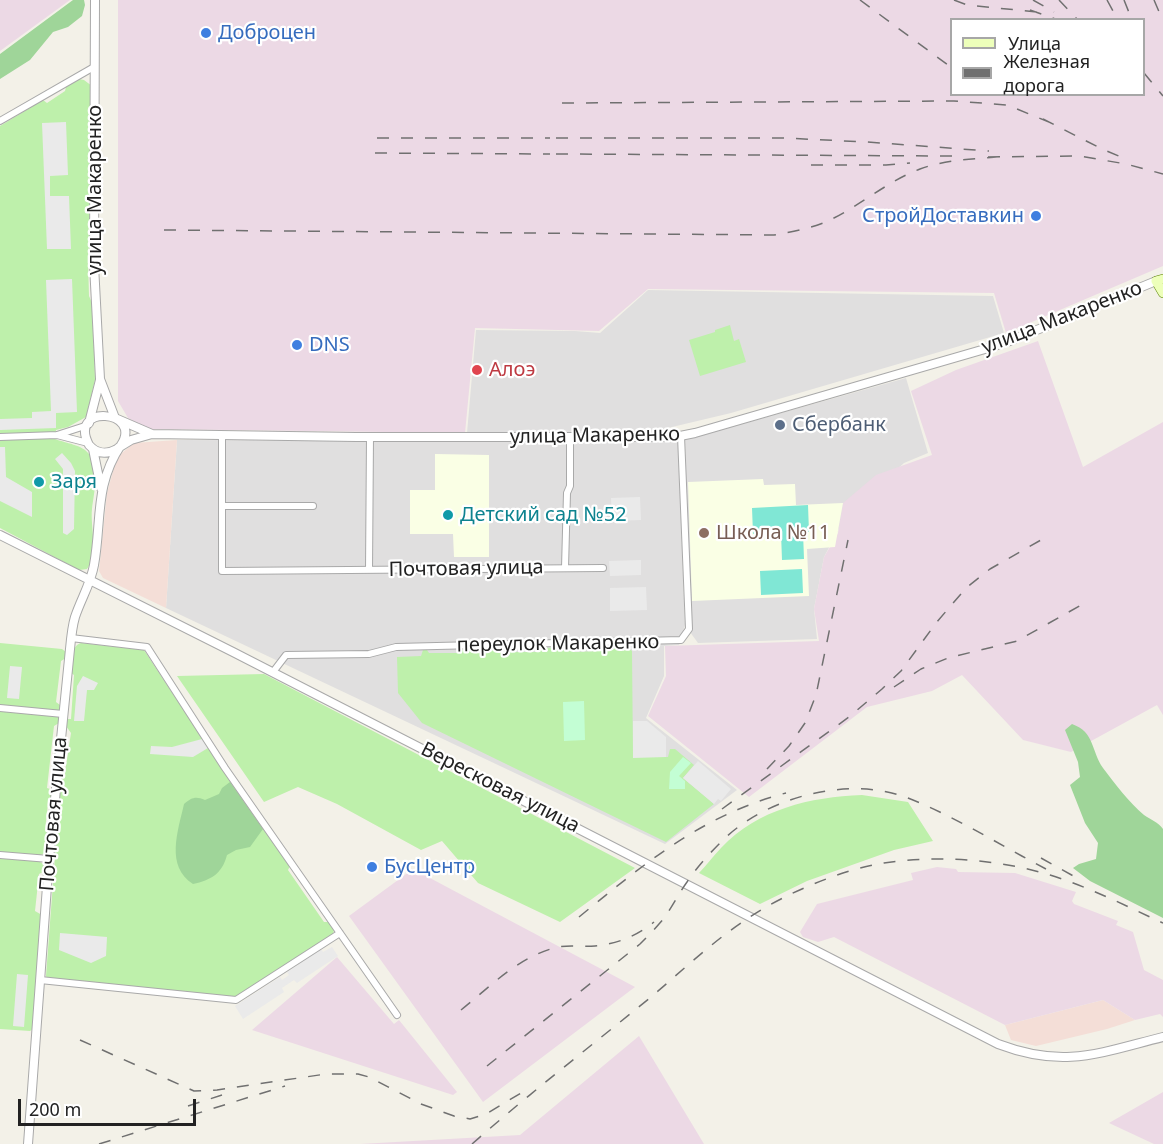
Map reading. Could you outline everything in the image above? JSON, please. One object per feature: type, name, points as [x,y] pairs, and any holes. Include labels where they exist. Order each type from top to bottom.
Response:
[{"type":"main road","points":[[1160,280],[1163,293]]},
{"type":"street","name":"улица Макаренко","points":[[89,424],[100,379],[94,265],[95,0]]},
{"type":"street","points":[[0,121],[94,67]]},
{"type":"street","name":"улица Макаренко","points":[[117,449],[131,440],[152,434],[570,438],[681,436],[1010,341],[1160,280]]},
{"type":"street","name":"улица Макаренко","points":[[100,379],[115,418],[152,434]]},
{"type":"street","points":[[0,437],[57,435],[89,424],[100,416],[115,418],[122,424],[124,430],[123,440],[117,449],[105,453],[57,435]]},
{"type":"street","points":[[89,424],[86,432],[91,446]]},
{"type":"street","points":[[222,435],[222,507],[313,506]]},
{"type":"street","name":"переулок Макаренко","points":[[273,672],[286,655],[369,654],[396,647],[681,640],[689,629],[681,436]]},
{"type":"street","points":[[369,570],[370,437]]},
{"type":"street","points":[[565,568],[567,493],[570,486],[570,438]]},
{"type":"street","name":"Почтовая улица","points":[[91,446],[101,489]]},
{"type":"street","name":"Почтовая улица","points":[[28,1144],[49,859],[71,638],[75,617],[91,580],[101,489],[117,449]]},
{"type":"street","name":"Почтовая улица","points":[[222,507],[222,571],[603,568]]},
{"type":"street","name":"Вересковая улица","points":[[0,535],[273,672],[998,1044],[1022,1053],[1046,1058],[1077,1058],[1163,1037]]},
{"type":"street","points":[[71,638],[147,647],[225,768],[397,1015]]},
{"type":"street","points":[[0,708],[63,714]]},
{"type":"street","points":[[0,855],[49,859]]},
{"type":"street","points":[[40,980],[236,1000],[340,933]]},
{"type":"shaded area","points":[[0,0],[70,0],[0,51]]},
{"type":"shaded area","points":[[118,0],[1163,0],[1163,266],[1006,333],[994,293],[648,289],[599,331],[475,328],[465,433],[147,429],[128,418],[118,401]]},
{"type":"shaded area","points":[[66,122],[68,175],[50,176],[50,196],[69,196],[71,249],[47,249],[42,123]]},
{"type":"shaded area","points":[[72,279],[77,412],[56,413],[56,428],[0,430],[0,419],[32,418],[32,412],[51,411],[46,280]]},
{"type":"shaded area","points":[[648,290],[993,296],[1004,333],[731,413],[651,432],[467,433],[476,330],[600,333]]},
{"type":"shaded area","points":[[1038,341],[1083,467],[1163,422],[1163,715],[1157,705],[1071,752],[1023,740],[962,675],[932,691],[867,707],[749,797],[648,716],[666,676],[665,646],[819,641],[814,609],[824,557],[838,533],[843,503],[876,475],[932,455],[911,391],[956,370]]},
{"type":"shaded area","points":[[906,378],[928,453],[904,463],[845,517],[824,557],[814,609],[817,639],[698,643],[690,632],[685,440]]},
{"type":"shaded area","points":[[177,440],[678,441],[685,625],[679,645],[664,646],[664,676],[646,718],[737,790],[665,844],[166,608]]},
{"type":"shaded area","points":[[177,440],[166,608],[103,578],[99,571],[107,493],[117,457],[134,443]]},
{"type":"shaded area","points":[[0,447],[5,447],[6,477],[32,492],[32,517],[0,501]]},
{"type":"shaded area","points":[[62,453],[75,471],[74,529],[67,535],[63,533],[63,469],[55,459]]},
{"type":"shaded area","points":[[435,454],[489,455],[489,557],[454,557],[453,534],[410,534],[410,490],[435,490]]},
{"type":"shaded area","points":[[763,479],[764,485],[795,484],[796,505],[843,503],[835,547],[807,549],[809,596],[692,601],[688,482]]},
{"type":"shaded area","points":[[640,497],[641,520],[612,521],[611,498]]},
{"type":"shaded area","points":[[808,505],[809,532],[803,532],[804,559],[782,560],[781,533],[753,534],[752,508]]},
{"type":"shaded area","points":[[641,560],[641,575],[610,576],[609,561]]},
{"type":"shaded area","points":[[802,569],[803,593],[761,595],[760,571]]},
{"type":"shaded area","points":[[646,587],[647,610],[610,611],[610,588]]},
{"type":"shaded area","points":[[10,666],[22,667],[19,699],[7,698]]},
{"type":"shaded area","points":[[83,676],[98,683],[94,690],[87,690],[84,721],[74,721],[77,686]]},
{"type":"shaded area","points":[[633,721],[647,721],[666,737],[666,757],[633,758]]},
{"type":"shaded area","points":[[202,739],[208,748],[193,757],[150,754],[151,746],[172,747]]},
{"type":"shaded area","points":[[698,761],[731,789],[721,801],[718,799],[714,804],[683,778]]},
{"type":"shaded area","points":[[937,867],[956,869],[958,872],[1015,873],[1076,892],[1072,901],[1074,904],[1118,921],[1116,925],[1133,932],[1144,970],[1163,980],[1163,1017],[1160,1014],[1135,1020],[1103,1000],[1005,1025],[834,937],[818,942],[803,937],[800,932],[817,904],[913,880],[911,873]]},
{"type":"shaded area","points":[[413,869],[635,987],[483,1102],[349,916]]},
{"type":"shaded area","points":[[60,933],[107,937],[106,956],[91,963],[59,950]]},
{"type":"shaded area","points":[[332,947],[338,956],[297,983],[294,980],[282,988],[284,992],[243,1019],[235,1006],[280,977],[282,980],[289,975],[287,972],[321,949],[323,952]]},
{"type":"shaded area","points":[[337,957],[394,1024],[399,1020],[457,1092],[453,1095],[252,1030]]},
{"type":"shaded area","points":[[17,974],[28,975],[24,1027],[13,1026]]},
{"type":"shaded area","points":[[1103,1000],[1135,1020],[1036,1046],[1011,1040],[1005,1025]]},
{"type":"shaded area","points":[[639,1036],[704,1144],[360,1144],[520,1135]]},
{"type":"shaded area","points":[[1163,1092],[1163,1144],[1154,1144],[1109,1123]]},
{"type":"green space","points":[[73,0],[84,0],[82,16],[68,27],[53,32],[30,60],[0,79],[0,54]]},
{"type":"green space","name":"Заря","points":[[79,79],[92,86],[91,256],[88,261],[89,296],[93,305],[95,380],[86,417],[68,427],[56,430],[55,439],[86,451],[94,467],[93,555],[87,569],[79,570],[0,528],[0,126],[43,100],[47,103]]},
{"type":"green space","points":[[730,325],[734,341],[739,339],[746,362],[700,376],[689,340]]},
{"type":"green space","points":[[0,643],[62,649],[66,652],[66,658],[61,661],[56,702],[60,705],[59,723],[54,726],[47,788],[53,790],[51,802],[48,803],[45,830],[49,836],[46,852],[41,855],[40,862],[45,865],[45,871],[39,874],[35,911],[42,915],[33,1029],[30,1031],[0,1029]]},
{"type":"green space","points":[[81,643],[144,650],[290,866],[288,870],[324,922],[329,922],[334,930],[333,934],[235,998],[47,978],[46,976],[61,776],[65,772],[71,733],[66,726],[67,719],[71,719],[74,675],[71,673],[72,660],[73,651]]},
{"type":"green space","points":[[572,647],[574,652],[600,651],[602,647],[627,647],[632,651],[633,757],[668,757],[670,749],[675,749],[694,765],[683,778],[714,804],[666,842],[422,723],[398,693],[397,657],[421,656],[423,650],[429,653],[461,653],[463,649],[539,652],[542,648]]},
{"type":"green space","points":[[264,674],[635,868],[560,922],[478,883],[442,841],[421,850],[337,804],[298,787],[264,802],[177,676]]},
{"type":"green space","points":[[584,701],[585,740],[564,741],[563,702]]},
{"type":"green space","points":[[1072,724],[1079,727],[1089,737],[1099,762],[1122,793],[1144,815],[1163,829],[1163,918],[1090,881],[1073,868],[1096,859],[1098,843],[1085,823],[1070,785],[1080,777],[1078,762],[1065,730]]},
{"type":"green space","points":[[683,757],[691,763],[679,776],[685,781],[685,789],[669,789],[670,772]]},
{"type":"green space","points":[[230,782],[263,829],[250,847],[227,855],[222,867],[215,875],[193,884],[184,877],[176,858],[177,836],[184,804],[194,798],[205,800],[219,794],[222,788]]},
{"type":"green space","points":[[862,795],[908,802],[933,841],[894,850],[807,881],[760,904],[699,873],[736,835],[768,815],[804,802]]},
{"type":"railway","points":[[860,0],[950,67]]},
{"type":"railway","points":[[954,0],[967,5],[1037,12]]},
{"type":"railway","points":[[1033,0],[1054,12]]},
{"type":"railway","points":[[1059,0],[1076,18]]},
{"type":"railway","points":[[1107,0],[1117,18]]},
{"type":"railway","points":[[1124,0],[1131,18]]},
{"type":"railway","points":[[1154,0],[1163,21]]},
{"type":"railway","points":[[1030,10],[1052,18]]},
{"type":"railway","points":[[1145,74],[1163,96]]},
{"type":"railway","points":[[562,103],[954,101],[1007,105],[1049,122]]},
{"type":"railway","points":[[1043,119],[1121,157]]},
{"type":"railway","points":[[377,138],[550,138]]},
{"type":"railway","points":[[556,138],[783,138],[989,151]]},
{"type":"railway","points":[[375,153],[550,154]]},
{"type":"railway","points":[[556,154],[952,156]]},
{"type":"railway","points":[[988,157],[1079,156],[1126,164],[1163,174]]},
{"type":"railway","points":[[164,230],[774,235],[823,223],[907,174],[920,169],[948,162],[997,157]]},
{"type":"railway","points":[[811,165],[910,163]]},
{"type":"railway","points":[[722,809],[849,717],[882,689],[901,671],[936,623],[966,588],[990,569],[1048,536]]},
{"type":"railway","points":[[767,769],[789,746],[805,723],[816,695],[848,540]]},
{"type":"railway","points":[[894,687],[921,669],[948,658],[1017,641],[1083,604]]},
{"type":"railway","points":[[487,1066],[640,944],[663,919],[695,871],[722,841],[761,812],[785,802],[809,794],[835,790],[885,791],[908,798],[943,814],[1046,869]]},
{"type":"railway","points":[[579,917],[675,843],[727,814],[786,793]]},
{"type":"railway","points":[[1041,858],[1077,878]]},
{"type":"railway","points":[[472,1144],[711,945],[737,926],[764,908],[797,891],[851,871],[884,863],[925,859],[967,860],[1010,865],[1079,885],[1163,923]]},
{"type":"railway","points":[[461,1010],[506,973],[544,951],[558,947],[595,946],[619,941],[634,935],[654,922]]},
{"type":"railway","points":[[80,1040],[194,1091],[217,1090],[326,1074],[358,1074],[369,1077],[421,1104],[454,1116],[470,1119],[486,1114],[526,1090]]},
{"type":"railway","points":[[99,1144],[285,1086]]},
{"type":"railway","points":[[188,1106],[222,1095]]},
{"type":"place","name":"Доброцен","points":[[206,33]]},
{"type":"place","name":"СтройДоставкин","points":[[1036,216]]},
{"type":"place","name":"DNS","points":[[297,345]]},
{"type":"place","name":"Алоэ","points":[[477,370]]},
{"type":"place","name":"Сбербанк","points":[[780,425]]},
{"type":"place","name":"Заря","points":[[39,482]]},
{"type":"place","name":"Детский сад №52","points":[[448,515]]},
{"type":"place","name":"Школа №11","points":[[704,533]]},
{"type":"place","name":"БусЦентр","points":[[372,867]]}]
